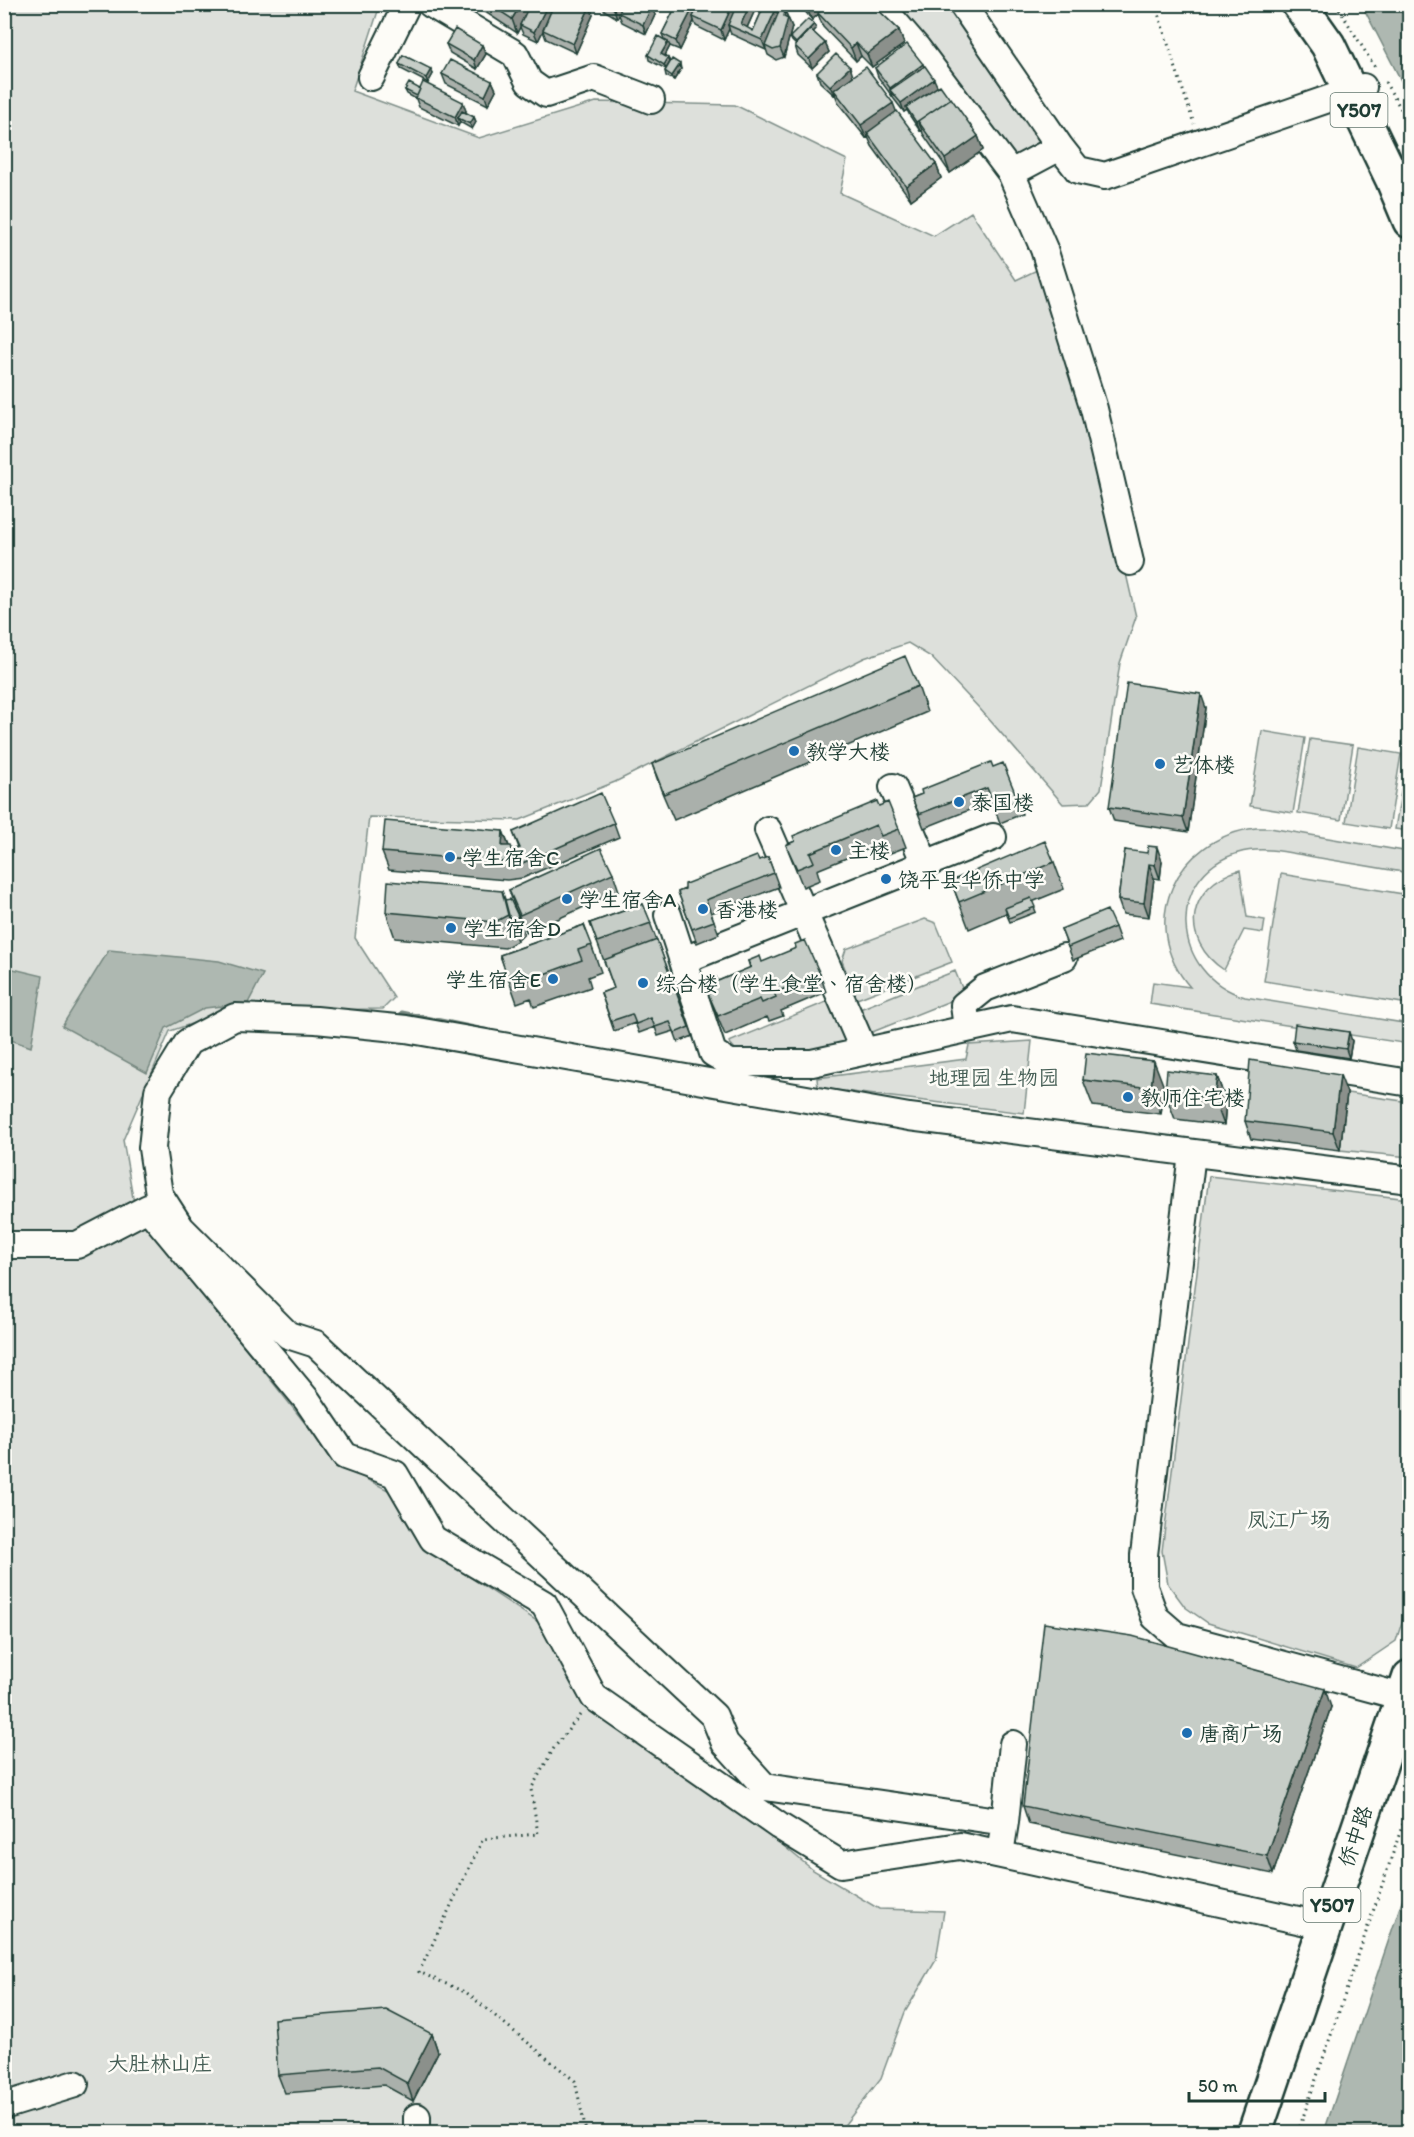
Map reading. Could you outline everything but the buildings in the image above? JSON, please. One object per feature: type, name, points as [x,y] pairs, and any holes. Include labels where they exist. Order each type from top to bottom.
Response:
[{"type":"main road","name":"Y507","points":[[1299,4],[1328,45],[1392,178],[1410,221]]},
{"type":"main road","name":"侨中路","points":[[1255,2133],[1406,1687]]},
{"type":"street","points":[[371,77],[407,4]]},
{"type":"street","points":[[431,4],[515,54],[529,82],[546,94],[594,78],[651,100]]},
{"type":"street","points":[[879,4],[917,48],[1011,173],[1044,249],[1071,332],[1094,409],[1130,562]]},
{"type":"street","points":[[962,4],[1078,170],[1106,176],[1363,87]]},
{"type":"street","points":[[1011,173],[1060,147]]},
{"type":"street","points":[[893,787],[925,864]]},
{"type":"street","points":[[768,830],[864,1051]]},
{"type":"street","points":[[684,960],[993,837]]},
{"type":"street","points":[[668,915],[713,1053],[730,1063],[812,1063],[1012,1019],[1410,1083]]},
{"type":"street","points":[[967,1028],[964,1005],[985,988],[1064,957]]},
{"type":"street","points":[[1005,1822],[765,1787],[725,1743],[714,1716],[316,1344],[288,1335],[182,1228],[159,1194],[152,1148],[158,1091],[188,1042],[236,1017],[316,1020],[406,1029],[909,1117],[1410,1180]]},
{"type":"street","points":[[1192,1153],[1144,1556],[1144,1587],[1155,1617],[1177,1636],[1406,1687]]},
{"type":"street","points":[[4,1245],[77,1245],[148,1209],[308,1400],[345,1456],[394,1474],[433,1539],[544,1604],[594,1697],[779,1826],[841,1864],[960,1845],[1325,1926]]},
{"type":"street","points":[[1000,1854],[1013,1744]]},
{"type":"street","points":[[4,2102],[10,2104],[75,2084]]},
{"type":"path","points":[[1155,4],[1201,143]]},
{"type":"path","points":[[1336,4],[1410,124]]},
{"type":"path","points":[[586,2133],[574,2081],[468,1993],[419,1972],[483,1839],[538,1834],[531,1789],[554,1748],[594,1697]]},
{"type":"path","points":[[1298,2133],[1410,1803]]},
{"type":"green space","name":"大肚林山庄","points":[[5,5],[382,5],[378,11],[352,91],[479,138],[596,102],[735,105],[847,160],[840,193],[934,236],[971,212],[1016,280],[1041,268],[1113,517],[1136,617],[1120,663],[1101,789],[1089,803],[1063,804],[931,657],[908,643],[864,658],[615,782],[520,820],[369,817],[355,938],[394,998],[383,1009],[229,1011],[170,1031],[123,1140],[133,1198],[150,1227],[338,1465],[394,1493],[424,1547],[543,1625],[581,1701],[725,1798],[813,1870],[879,1909],[944,1911],[936,1960],[905,2012],[881,2078],[839,2132],[5,2132]]},
{"type":"green space","points":[[893,5],[947,5],[1041,146],[1013,160]]},
{"type":"green space","points":[[1262,731],[1305,738],[1293,813],[1250,806]]},
{"type":"green space","points":[[1310,739],[1353,745],[1341,820],[1298,813]]},
{"type":"green space","points":[[1358,747],[1401,754],[1389,829],[1346,822]]},
{"type":"green space","points":[[1407,755],[1410,755],[1409,831],[1395,829]]},
{"type":"green space","points":[[1256,828],[1270,828],[1409,852],[1409,873],[1279,851],[1258,850],[1238,853],[1214,865],[1198,882],[1188,902],[1186,925],[1191,948],[1202,968],[1220,985],[1245,997],[1409,1024],[1409,1044],[1150,1004],[1153,982],[1190,987],[1174,962],[1166,937],[1166,911],[1172,887],[1185,866],[1204,848],[1228,835]]},
{"type":"green space","points":[[1240,870],[1247,917],[1265,920],[1263,933],[1244,930],[1224,970],[1210,958],[1200,944],[1195,929],[1195,914],[1199,900],[1208,888],[1222,877]]},
{"type":"green space","points":[[1281,874],[1409,895],[1409,1004],[1264,981]]},
{"type":"green space","points":[[925,919],[936,923],[952,962],[857,999],[842,961],[846,949]]},
{"type":"green space","points":[[955,971],[965,995],[870,1033],[860,1009]]},
{"type":"green space","points":[[831,1000],[849,1042],[813,1057],[742,1053],[729,1042]]},
{"type":"green space","name":"地理园 生物园","points":[[1032,1041],[1024,1113],[818,1088],[817,1078],[966,1059],[969,1045]]},
{"type":"green space","points":[[1347,1093],[1409,1102],[1409,1157],[1340,1150]]},
{"type":"green space","name":"凤江广场","points":[[1209,1176],[1409,1199],[1409,1600],[1396,1641],[1356,1668],[1208,1623],[1185,1607],[1168,1584],[1162,1551]]},
{"type":"shaded area","points":[[1362,5],[1409,5],[1409,96]]},
{"type":"shaded area","points":[[109,950],[219,961],[263,974],[248,1003],[205,1008],[166,1028],[147,1073],[62,1026]]},
{"type":"shaded area","points":[[5,967],[43,976],[31,1047],[5,1038]]},
{"type":"shaded area","points":[[1409,1880],[1409,2132],[1324,2132]]},
{"type":"waterway","points":[[402,1013],[489,1031]]},
{"type":"waterway","points":[[1366,1162],[1410,1167]]},
{"type":"place","name":"教学大楼","points":[[794,751]]},
{"type":"place","name":"艺体楼","points":[[1160,764]]},
{"type":"place","name":"泰国楼","points":[[959,802]]},
{"type":"place","name":"主楼","points":[[836,850]]},
{"type":"place","name":"学生宿舍C","points":[[450,857]]},
{"type":"place","name":"饶平县华侨中学","points":[[886,879]]},
{"type":"place","name":"学生宿舍A","points":[[567,899]]},
{"type":"place","name":"香港楼","points":[[703,909]]},
{"type":"place","name":"学生宿舍D","points":[[451,928]]},
{"type":"place","name":"学生宿舍E","points":[[553,979]]},
{"type":"place","name":"综合楼（学生食堂、宿舍楼）","points":[[643,983]]},
{"type":"place","name":"教师住宅楼","points":[[1128,1097]]},
{"type":"place","name":"唐商广场","points":[[1187,1733]]}]
